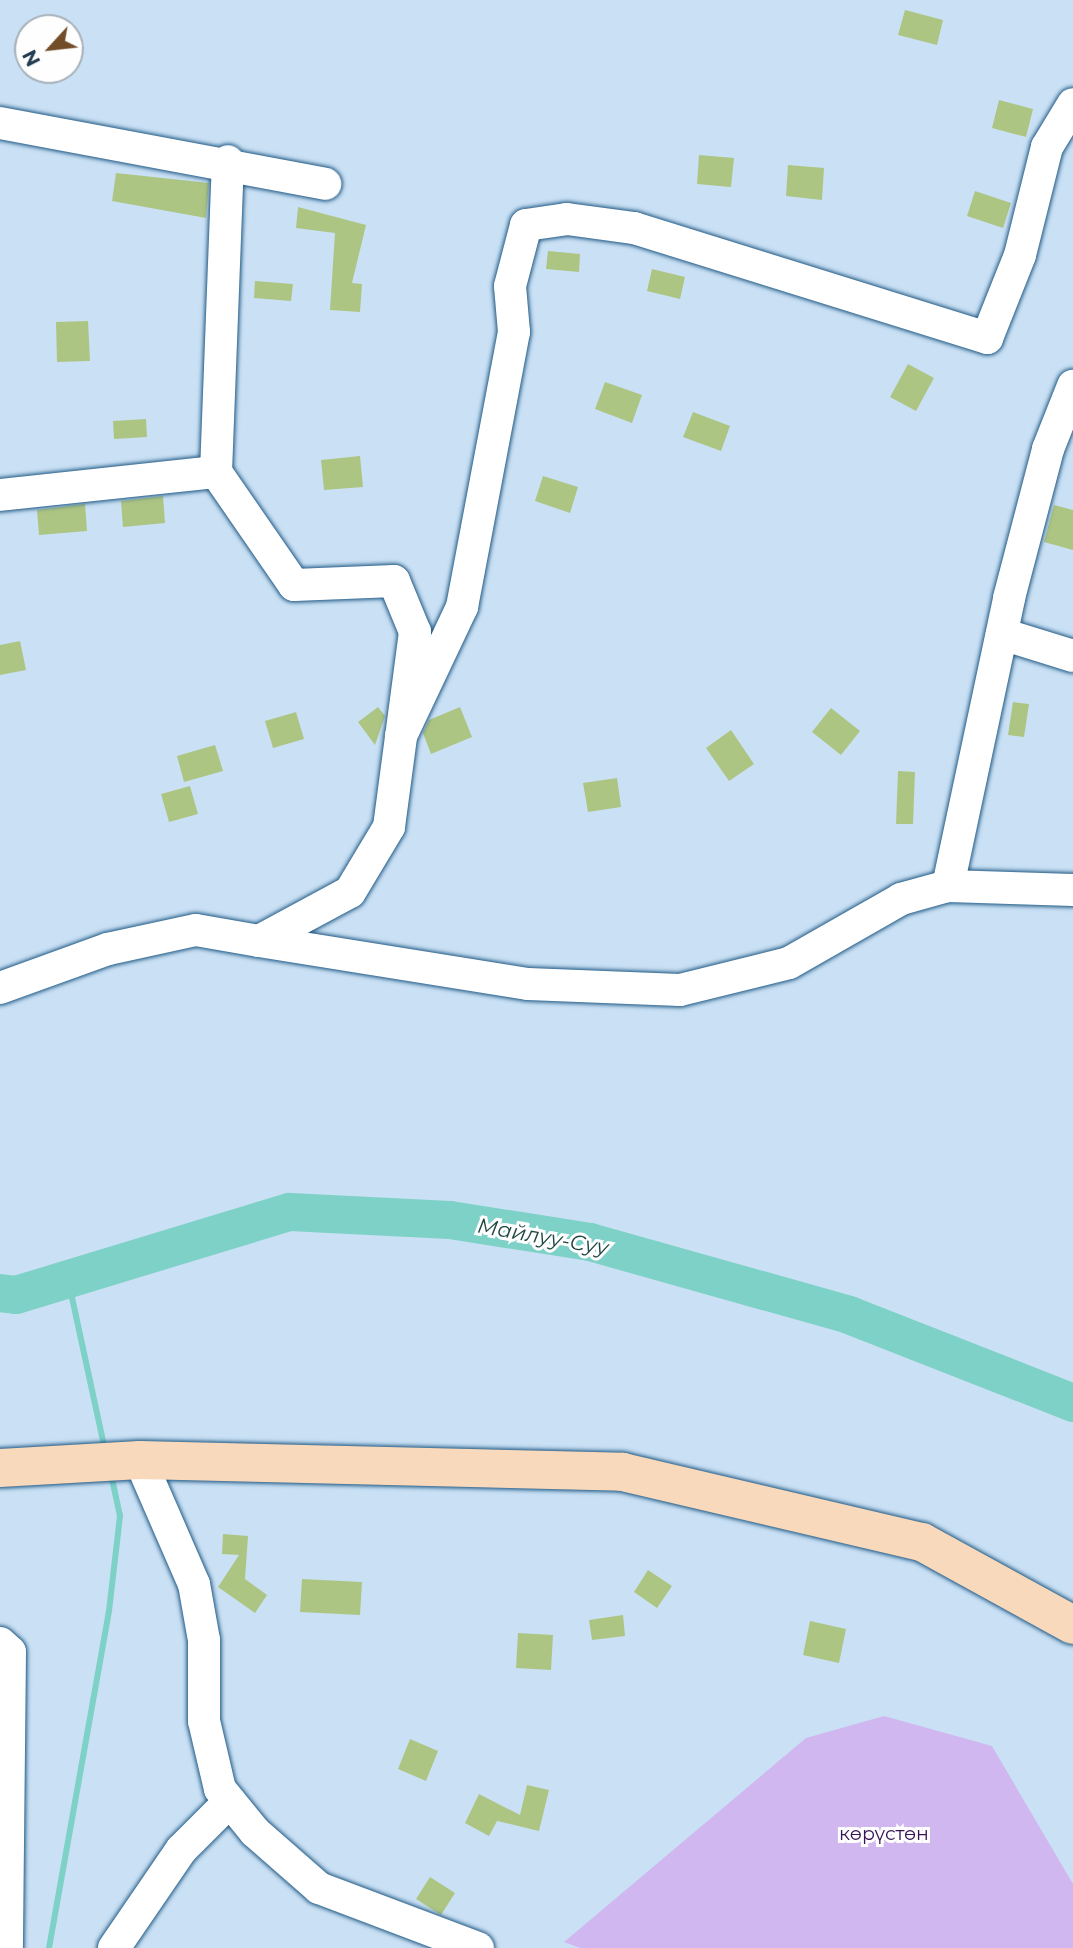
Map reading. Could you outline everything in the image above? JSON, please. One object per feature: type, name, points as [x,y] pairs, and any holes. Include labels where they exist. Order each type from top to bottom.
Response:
[{"type":"main road","points":[[0,1468],[132,1460],[622,1472],[922,1542],[1073,1625]]},
{"type":"street","points":[[401,736],[462,607],[514,332],[510,286],[526,225],[567,219],[634,228],[987,338],[1020,255],[1047,147],[1073,104]]},
{"type":"street","points":[[0,122],[228,161],[325,184]]},
{"type":"street","points":[[228,161],[216,472],[294,585],[394,581],[415,632],[389,827],[351,892],[258,941]]},
{"type":"street","points":[[948,886],[1002,634],[1048,449],[1073,386]]},
{"type":"street","points":[[0,495],[216,472]]},
{"type":"street","points":[[1002,634],[1073,656]]},
{"type":"street","points":[[0,988],[108,949],[196,930],[528,984],[680,990],[789,963],[901,900],[948,886],[1073,890]]},
{"type":"street","points":[[132,1460],[194,1584],[204,1640],[204,1721],[220,1789],[319,1888],[478,1948]]},
{"type":"street","points":[[0,1643],[10,1651],[2,1833],[7,1948]]},
{"type":"street","points":[[114,1948],[181,1850],[230,1801]]},
{"type":"green space","name":"көрүстөн","points":[[884,1716],[992,1746],[1073,1884],[1073,1948],[580,1948],[564,1942],[806,1738]]},
{"type":"building","points":[[905,10],[943,20],[937,45],[898,35]]},
{"type":"building","points":[[999,100],[1033,109],[1026,137],[992,128]]},
{"type":"building","points":[[699,155],[734,158],[731,187],[697,184]]},
{"type":"building","points":[[788,165],[824,168],[822,200],[786,196]]},
{"type":"building","points":[[116,173],[209,183],[206,218],[112,201]]},
{"type":"building","points":[[975,191],[1011,203],[1003,228],[967,216]]},
{"type":"building","points":[[298,207],[366,225],[352,283],[362,284],[360,312],[330,310],[335,233],[296,228]]},
{"type":"building","points":[[548,251],[580,254],[579,272],[546,269]]},
{"type":"building","points":[[652,269],[685,277],[680,299],[647,291]]},
{"type":"building","points":[[255,281],[293,284],[291,301],[254,298]]},
{"type":"building","points":[[88,321],[90,361],[57,362],[56,322]]},
{"type":"building","points":[[908,364],[934,378],[916,411],[890,397]]},
{"type":"building","points":[[605,382],[642,395],[632,423],[595,409]]},
{"type":"building","points":[[693,412],[730,426],[721,451],[683,437]]},
{"type":"building","points":[[146,419],[147,437],[114,439],[113,421]]},
{"type":"building","points":[[360,456],[363,487],[324,490],[321,460]]},
{"type":"building","points":[[543,476],[578,487],[570,513],[535,501]]},
{"type":"building","points":[[163,496],[165,523],[123,527],[121,501]]},
{"type":"building","points":[[85,504],[87,531],[39,535],[37,510]]},
{"type":"building","points":[[1054,505],[1073,510],[1073,550],[1044,542]]},
{"type":"building","points":[[20,641],[26,670],[0,675],[0,645]]},
{"type":"building","points":[[1013,702],[1029,704],[1024,737],[1008,735]]},
{"type":"building","points":[[378,707],[385,716],[375,745],[358,722]]},
{"type":"building","points":[[460,707],[472,737],[431,754],[423,733],[429,720]]},
{"type":"building","points":[[831,708],[860,731],[841,755],[812,732]]},
{"type":"building","points":[[296,712],[304,739],[273,748],[265,721]]},
{"type":"building","points":[[731,730],[754,764],[729,781],[706,748]]},
{"type":"building","points":[[215,745],[223,771],[184,782],[177,756]]},
{"type":"building","points":[[898,771],[915,772],[913,824],[896,824]]},
{"type":"building","points":[[617,778],[621,807],[588,812],[583,783]]},
{"type":"building","points":[[190,786],[198,814],[169,822],[161,794]]},
{"type":"building","points":[[223,1534],[248,1536],[245,1579],[267,1595],[255,1613],[218,1587],[239,1555],[222,1554]]},
{"type":"building","points":[[648,1570],[672,1586],[657,1608],[634,1592]]},
{"type":"building","points":[[302,1579],[362,1582],[360,1615],[300,1612]]},
{"type":"building","points":[[623,1615],[625,1636],[592,1640],[589,1620]]},
{"type":"building","points":[[810,1621],[846,1629],[839,1663],[803,1655]]},
{"type":"building","points":[[518,1633],[553,1635],[551,1670],[516,1668]]},
{"type":"building","points":[[410,1739],[438,1751],[426,1781],[398,1769]]},
{"type":"building","points":[[527,1785],[549,1790],[539,1831],[497,1821],[489,1836],[465,1823],[479,1794],[520,1815]]},
{"type":"building","points":[[430,1877],[455,1893],[441,1915],[416,1899]]},
{"type":"waterway","name":"Майлуу-Суу","points":[[0,1293],[16,1295],[290,1212],[450,1220],[590,1242],[849,1315],[1073,1403]]},
{"type":"waterway","points":[[68,1279],[105,1450]]},
{"type":"waterway","points":[[49,1948],[109,1611],[120,1516],[111,1474]]}]
